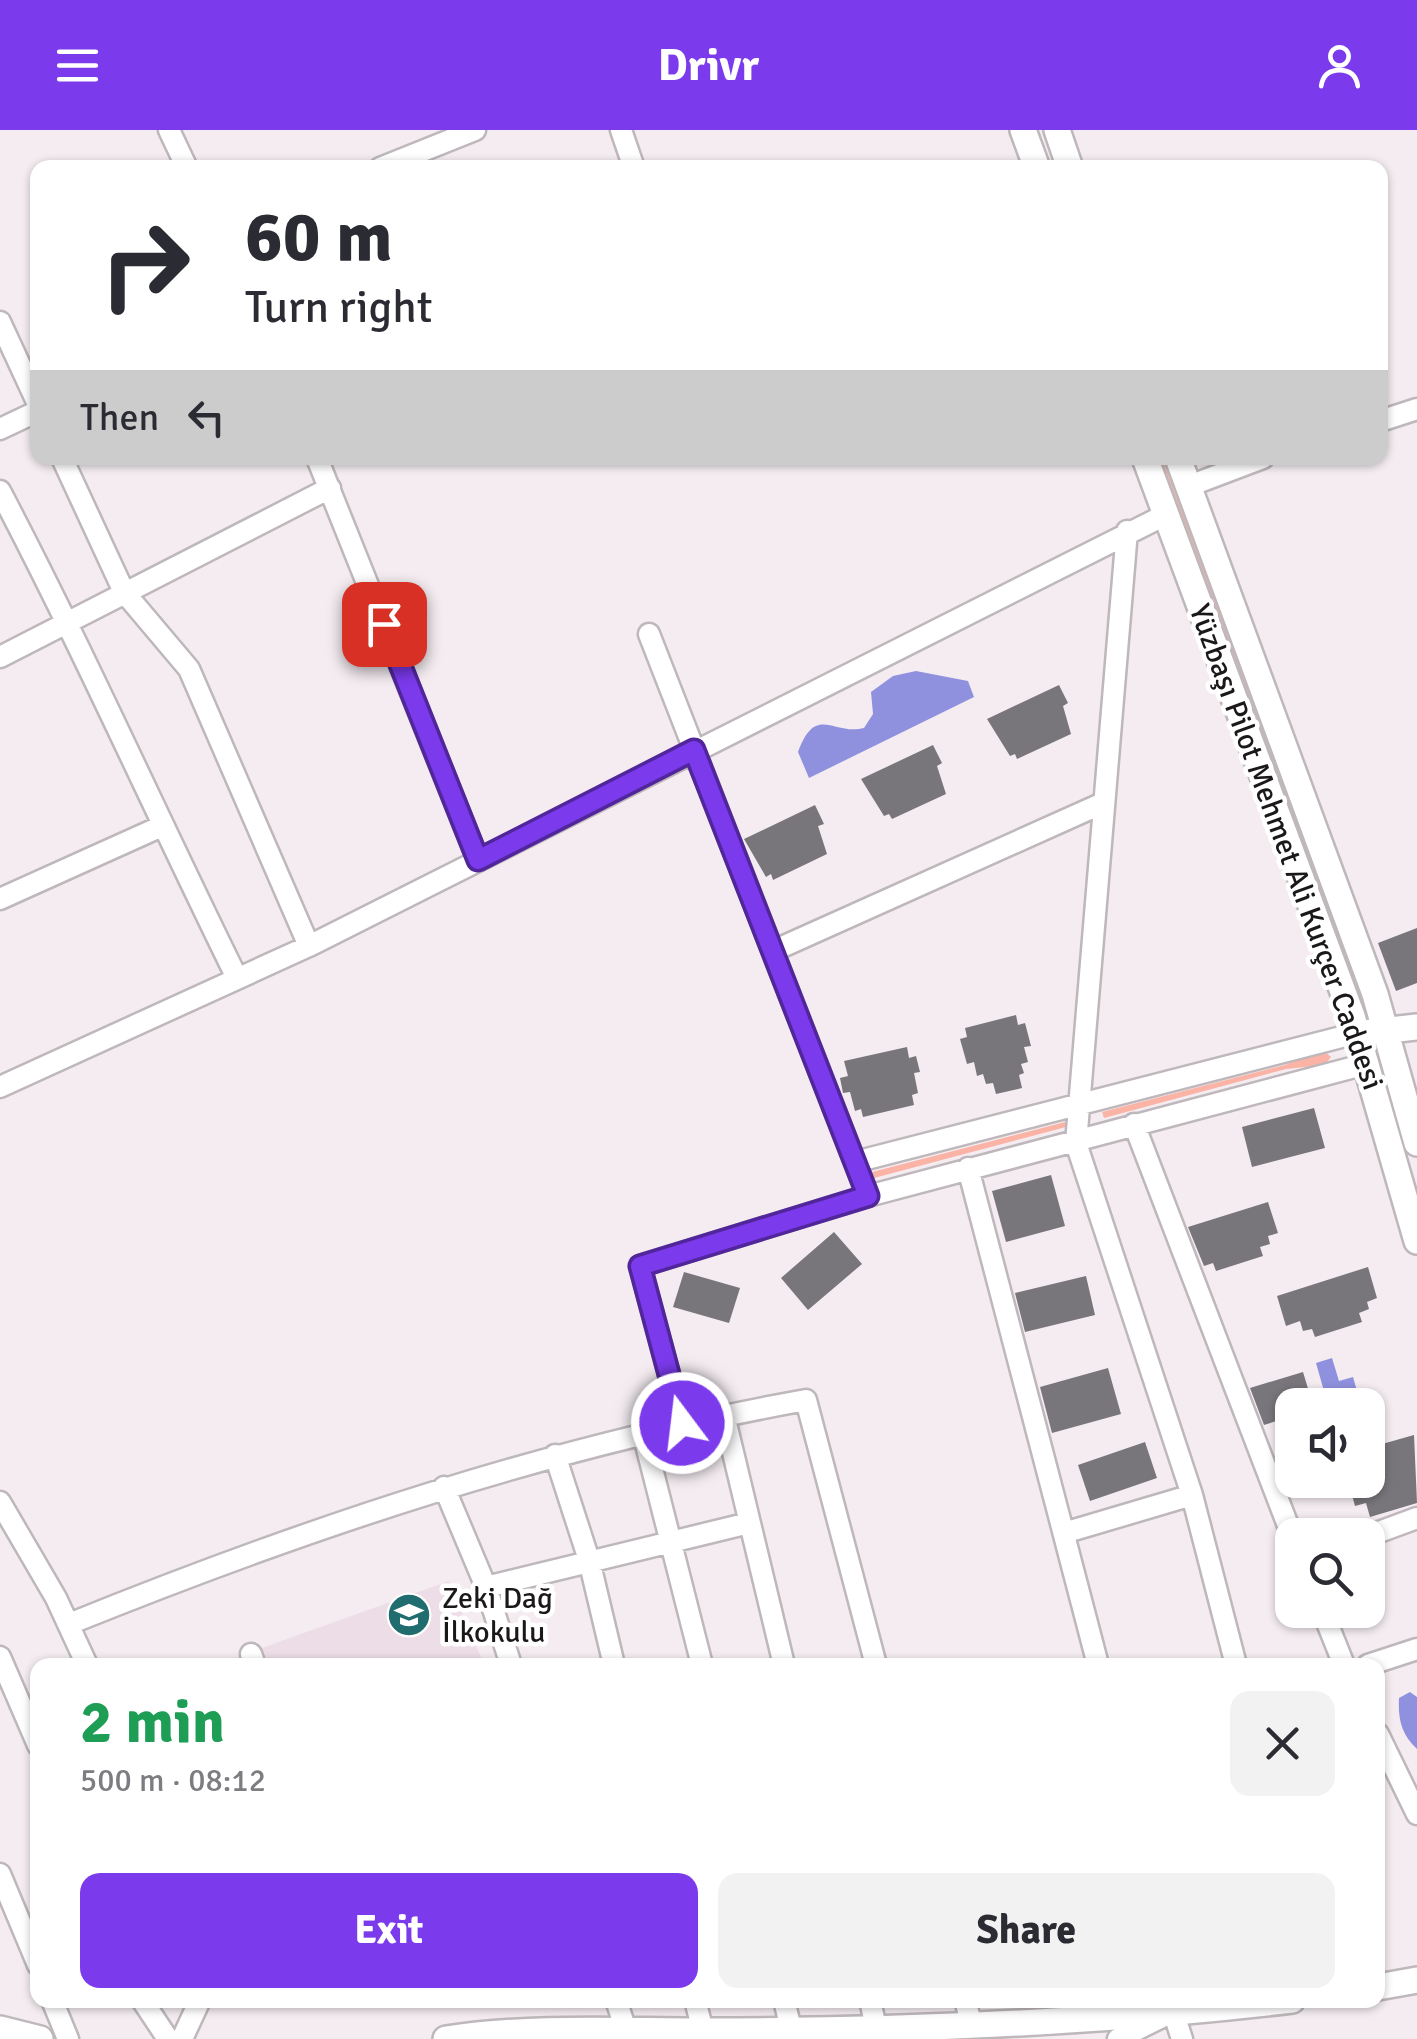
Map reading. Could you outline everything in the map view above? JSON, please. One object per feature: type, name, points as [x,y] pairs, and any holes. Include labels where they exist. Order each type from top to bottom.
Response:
[{"type":"main road","points":[[1023,130],[1034,160]]},
{"type":"main road","points":[[1057,130],[1067,160]]},
{"type":"main road","name":"Yüzbaşı Pilot Mehmet Ali Kurçer Caddesi","points":[[1147,465],[1356,1033],[1417,1240]]},
{"type":"main road","name":"Yüzbaşı Pilot Mehmet Ali Kurçer Caddesi","points":[[1180,465],[1386,1032],[1405,1057],[1417,1143]]},
{"type":"main road","points":[[1356,1033],[1417,1027]]},
{"type":"main road","points":[[1366,1064],[1405,1057]]},
{"type":"main road","points":[[1385,1986],[1417,1980]]},
{"type":"main road","points":[[446,2039],[586,2034],[625,2027],[703,2031],[972,2026],[1151,2008]]},
{"type":"main road","points":[[0,2028],[40,2039]]},
{"type":"street","points":[[169,130],[183,160]]},
{"type":"street","points":[[400,160],[475,130]]},
{"type":"street","points":[[622,130],[631,160]]},
{"type":"street","points":[[0,322],[30,390]]},
{"type":"street","points":[[1388,418],[1417,409]]},
{"type":"street","points":[[0,430],[30,413]]},
{"type":"street","points":[[65,465],[124,592],[188,669],[309,946]]},
{"type":"street","points":[[320,465],[478,860]]},
{"type":"street","points":[[1188,486],[1245,465]]},
{"type":"street","points":[[0,656],[330,488]]},
{"type":"street","points":[[0,491],[68,621],[162,826],[238,978]]},
{"type":"street","points":[[0,1087],[309,946],[1167,514]]},
{"type":"street","points":[[1127,531],[1077,1138],[1192,1495],[1234,1658]]},
{"type":"street","points":[[649,634],[868,1196]]},
{"type":"street","points":[[773,950],[1103,803]]},
{"type":"street","points":[[0,900],[162,826]]},
{"type":"street","points":[[854,1162],[1356,1033]]},
{"type":"street","points":[[682,1423],[640,1266],[968,1168],[1366,1064]]},
{"type":"street","points":[[1134,1124],[1285,1518]]},
{"type":"street","points":[[968,1168],[1067,1532],[1096,1658]]},
{"type":"street","points":[[69,1624],[194,1574],[444,1487],[682,1423],[806,1400],[874,1658]]},
{"type":"street","points":[[724,1415],[782,1658]]},
{"type":"street","points":[[643,1433],[700,1658]]},
{"type":"street","points":[[555,1455],[589,1560],[612,1658]]},
{"type":"street","points":[[444,1487],[486,1587],[509,1658]]},
{"type":"street","points":[[1067,1532],[1192,1495]]},
{"type":"street","points":[[0,1502],[84,1658]]},
{"type":"street","points":[[1385,1530],[1417,1518]]},
{"type":"street","points":[[486,1587],[749,1522]]},
{"type":"street","points":[[1329,1628],[1341,1658]]},
{"type":"street","points":[[1385,1659],[1417,1649]]},
{"type":"street","points":[[0,1657],[30,1726]]},
{"type":"street","points":[[1385,1748],[1417,1814]]},
{"type":"street","points":[[0,1874],[30,1946]]},
{"type":"street","points":[[55,2008],[68,2039]]},
{"type":"street","points":[[147,2008],[168,2039]]},
{"type":"street","points":[[182,2039],[196,2008]]},
{"type":"street","points":[[619,2008],[625,2027]]},
{"type":"street","points":[[697,2008],[703,2031]]},
{"type":"street","points":[[786,2008],[791,2028]]},
{"type":"street","points":[[872,2008],[876,2028]]},
{"type":"street","points":[[968,2008],[972,2026]]},
{"type":"street","points":[[1118,2039],[1168,2008]]},
{"type":"street","points":[[1172,2008],[1182,2039]]},
{"type":"shaded area","points":[[1160,465],[1168,465],[1371,1015],[1364,1017]]},
{"type":"shaded area","points":[[1323,1050],[1331,1057],[1325,1065],[1286,1069],[1104,1118],[1102,1112],[1285,1065]]},
{"type":"shaded area","points":[[1065,1122],[1066,1127],[874,1178],[872,1172]]},
{"type":"shaded area","name":"Zeki Dağ İlkokulu","points":[[449,1581],[481,1658],[266,1658],[262,1648]]},
{"type":"water","points":[[916,671],[968,681],[974,697],[809,778],[798,752],[812,729],[819,725],[864,728],[873,714],[871,692],[893,676]]},
{"type":"water","points":[[1332,1358],[1339,1381],[1353,1377],[1356,1388],[1323,1388],[1316,1363]]},
{"type":"water","points":[[1410,1692],[1417,1697],[1417,1749],[1404,1732],[1399,1713],[1399,1698]]},
{"type":"building","points":[[1059,685],[1068,703],[1063,706],[1071,734],[1017,759],[1015,754],[1010,756],[987,719]]},
{"type":"building","points":[[933,745],[942,763],[937,766],[946,794],[892,819],[889,814],[884,816],[861,779]]},
{"type":"building","points":[[815,805],[824,824],[818,826],[827,854],[773,880],[771,874],[766,877],[744,839]]},
{"type":"building","points":[[1417,928],[1417,983],[1396,991],[1378,943]]},
{"type":"building","points":[[1016,1015],[1018,1025],[1025,1023],[1031,1046],[1024,1047],[1028,1062],[1021,1064],[1022,1088],[996,1094],[993,1083],[986,1084],[983,1074],[977,1076],[974,1062],[967,1064],[960,1039],[967,1037],[965,1028]]},
{"type":"building","points":[[907,1047],[909,1058],[916,1056],[920,1072],[914,1073],[918,1093],[912,1095],[914,1105],[863,1117],[861,1109],[855,1111],[850,1092],[843,1093],[840,1078],[848,1076],[844,1061]]},
{"type":"building","points":[[1314,1108],[1325,1148],[1252,1167],[1242,1127]]},
{"type":"building","points":[[1051,1175],[1065,1226],[1006,1242],[992,1191]]},
{"type":"building","points":[[1268,1202],[1278,1233],[1268,1236],[1270,1244],[1260,1247],[1263,1256],[1216,1271],[1213,1263],[1204,1266],[1188,1227]]},
{"type":"building","points":[[834,1232],[862,1264],[808,1310],[781,1278]]},
{"type":"building","points":[[1368,1267],[1377,1298],[1367,1302],[1369,1309],[1359,1313],[1362,1322],[1315,1337],[1312,1329],[1303,1331],[1300,1321],[1286,1326],[1277,1296]]},
{"type":"building","points":[[684,1272],[740,1288],[729,1323],[673,1307]]},
{"type":"building","points":[[1086,1276],[1095,1315],[1025,1332],[1015,1293]]},
{"type":"building","points":[[1108,1368],[1121,1414],[1052,1433],[1040,1387]]},
{"type":"building","points":[[1303,1372],[1308,1388],[1275,1388],[1275,1421],[1264,1425],[1250,1388]]},
{"type":"building","points":[[1414,1435],[1417,1503],[1370,1517],[1366,1503],[1355,1506],[1353,1498],[1385,1498],[1385,1443]]},
{"type":"building","points":[[1145,1442],[1157,1478],[1090,1501],[1078,1465]]},
{"type":"place","name":"Zeki Dağ İlkokulu","points":[[409,1615]]},
{"type":"route","points":[[384,624],[478,860],[694,750],[868,1196],[640,1266],[682,1423]]}]
